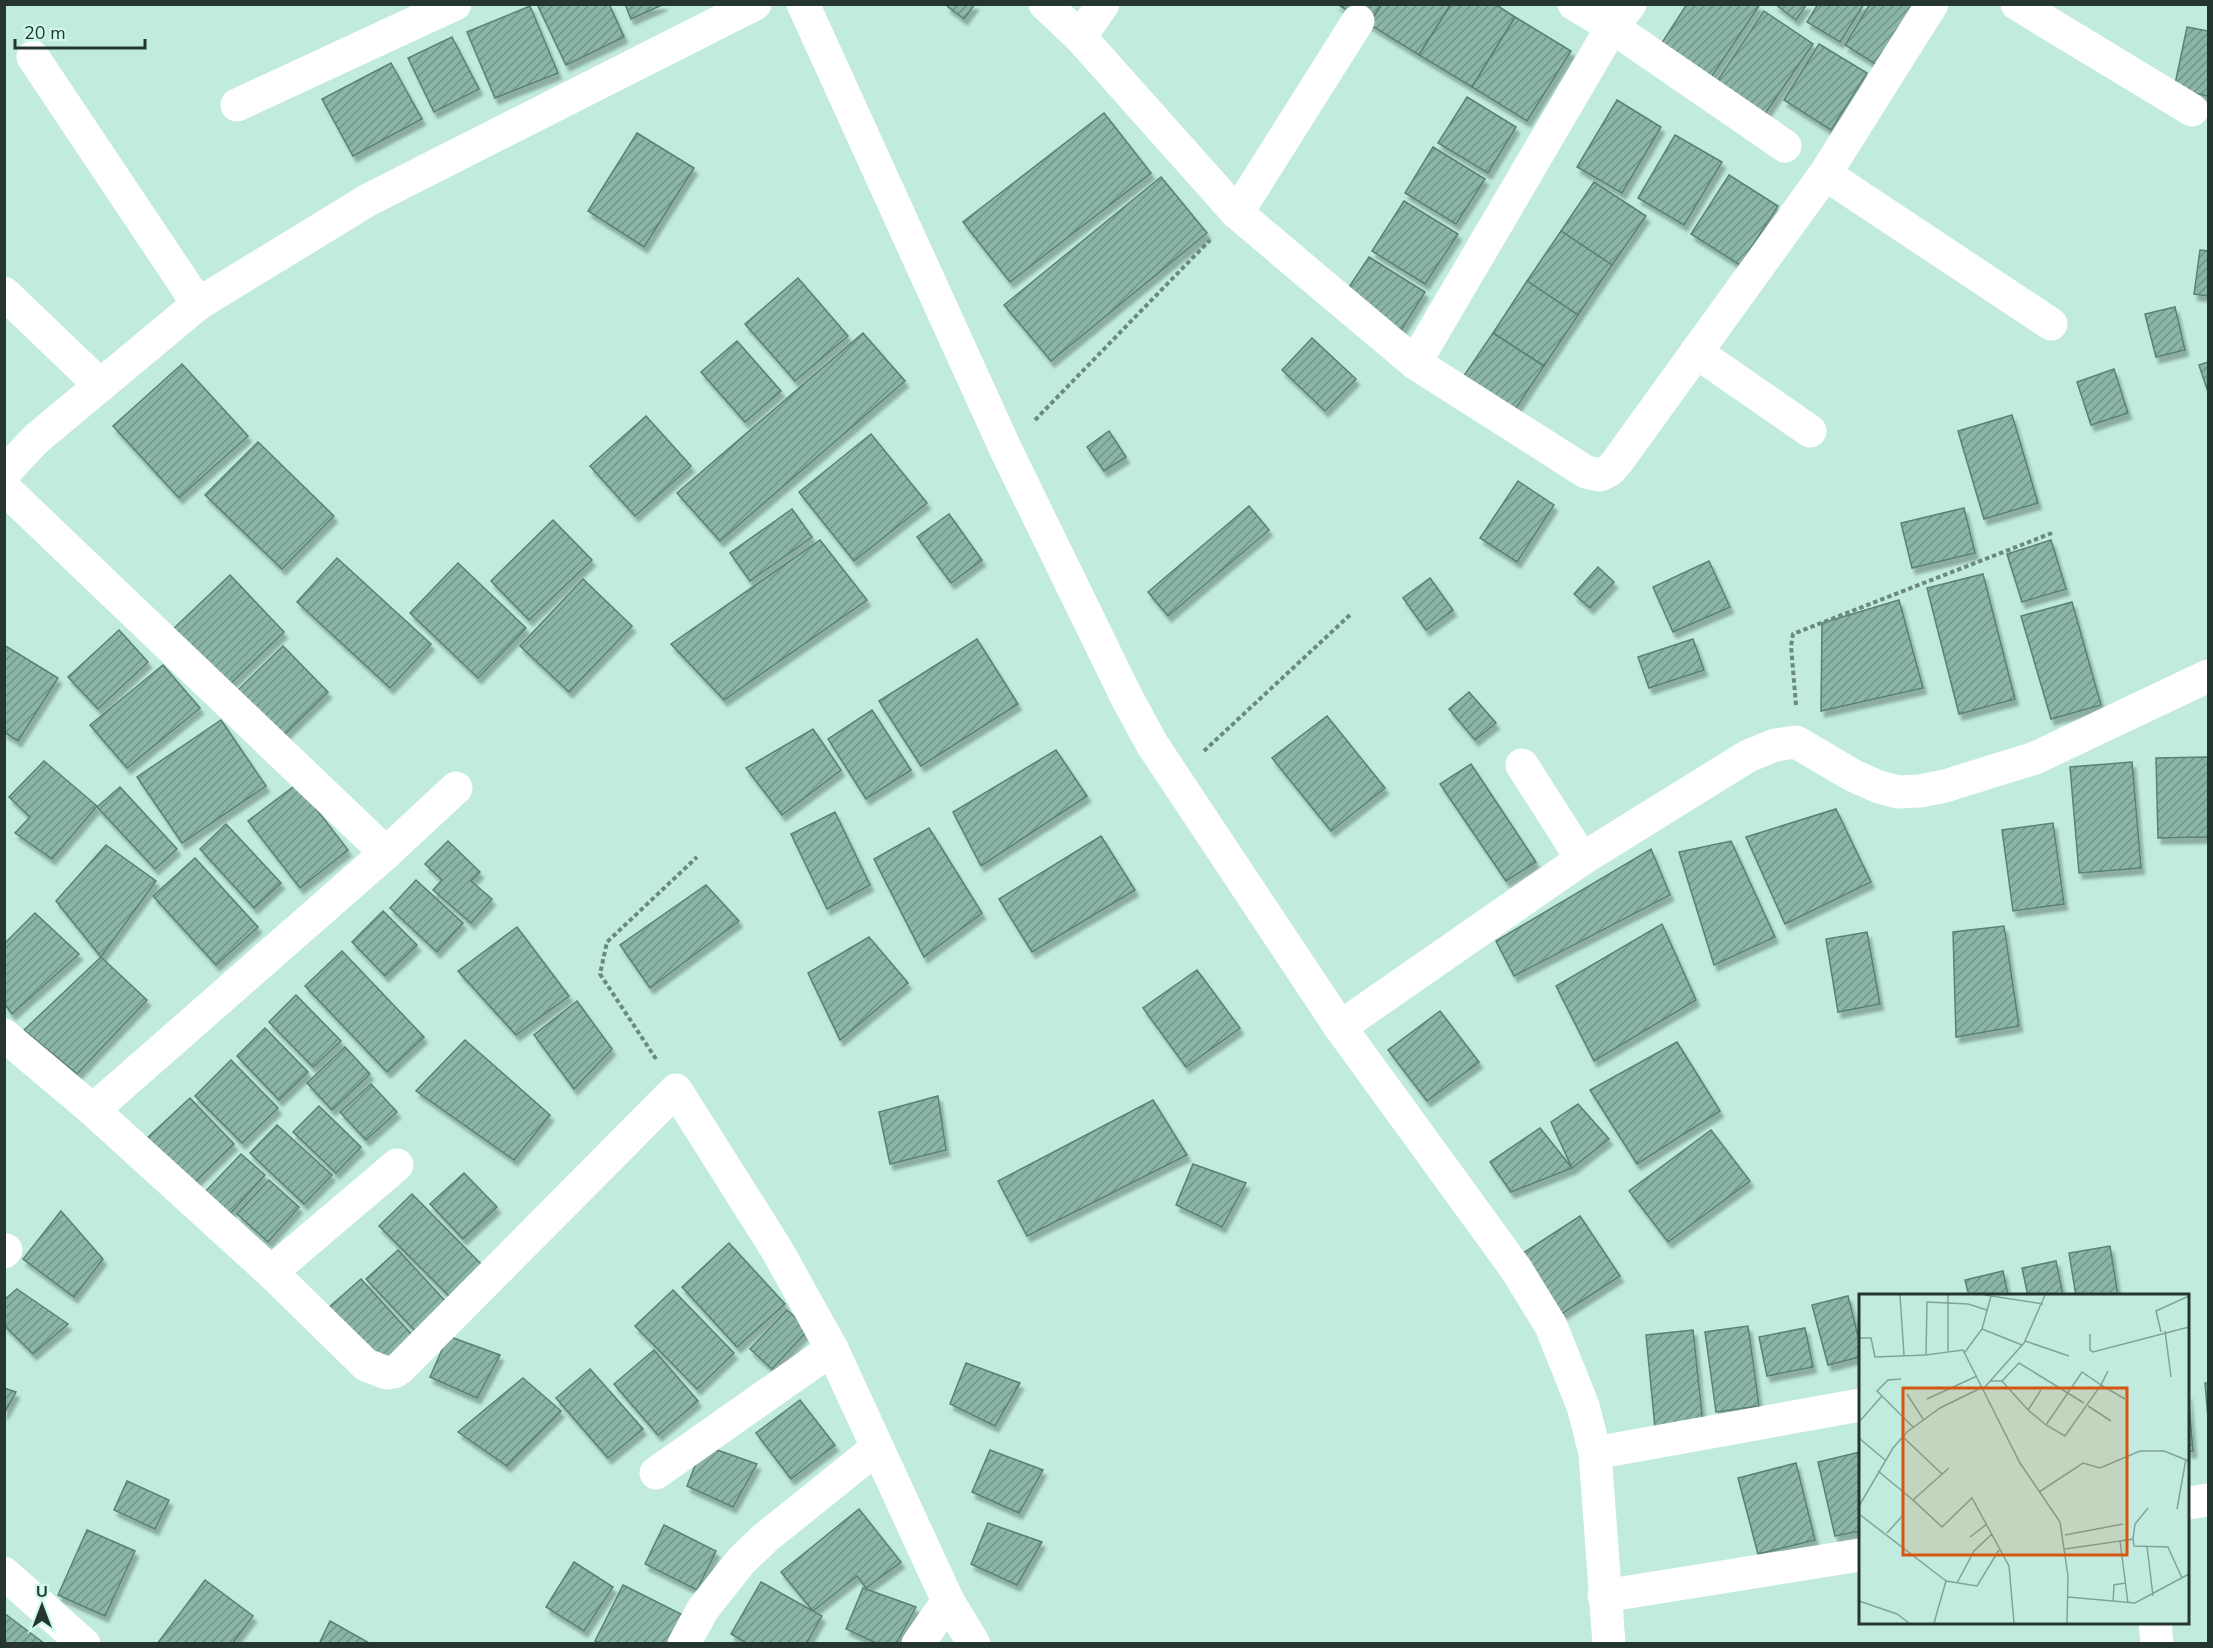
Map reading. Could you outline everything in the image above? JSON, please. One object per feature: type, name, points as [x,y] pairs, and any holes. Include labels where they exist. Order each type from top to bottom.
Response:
[{"type":"street","points":[[237,105],[455,4]]},
{"type":"street","points":[[4,473],[36,439],[198,304],[368,200],[755,4]]},
{"type":"street","points":[[804,4],[1006,450],[1127,698],[1174,778],[1340,1027],[1516,1269],[1551,1326],[1573,1377],[1595,1453],[1609,1644]]},
{"type":"street","points":[[1045,4],[1080,37],[1237,213],[1415,363],[1586,472],[1600,476],[1617,462],[1825,174],[1932,4]]},
{"type":"street","points":[[1080,37],[1103,4]]},
{"type":"street","points":[[1574,4],[1621,16],[1785,146]]},
{"type":"street","points":[[2017,4],[2192,110]]},
{"type":"street","points":[[1415,363],[1621,16]]},
{"type":"street","points":[[1237,213],[1358,21]]},
{"type":"street","points":[[33,57],[198,304]]},
{"type":"street","points":[[1825,174],[2051,324]]},
{"type":"street","points":[[4,293],[100,385]]},
{"type":"street","points":[[1696,352],[1810,431]]},
{"type":"street","points":[[4,488],[386,853]]},
{"type":"street","points":[[1340,1027],[1582,859],[1748,756],[1775,745],[1796,742],[1854,776],[1879,787],[1899,792],[1920,791],[1945,786],[2035,758],[2208,676]]},
{"type":"street","points":[[1522,765],[1582,859]]},
{"type":"street","points":[[93,1110],[386,853],[456,788]]},
{"type":"street","points":[[4,1035],[93,1110],[271,1272],[366,1365],[387,1373],[400,1368],[676,1090],[777,1250],[832,1349],[948,1601],[974,1644]]},
{"type":"street","points":[[271,1272],[397,1165]]},
{"type":"street","points":[[656,1473],[832,1349]]},
{"type":"street","points":[[1595,1453],[1859,1405]]},
{"type":"street","points":[[684,1644],[703,1609],[741,1561],[765,1538],[877,1448]]},
{"type":"street","points":[[2189,1503],[2208,1500]]},
{"type":"street","points":[[1604,1596],[1859,1555]]},
{"type":"street","points":[[4,1573],[84,1644]]},
{"type":"street","points":[[918,1644],[948,1601]]},
{"type":"street","points":[[2155,1624],[2157,1644]]},
{"type":"path","points":[[1006,450],[1237,213]]},
{"type":"path","points":[[1796,742],[1791,646],[1793,634],[2052,533]]},
{"type":"path","points":[[1174,778],[1352,613]]},
{"type":"path","points":[[676,1090],[600,974],[607,942],[697,857]]},
{"type":"building","points":[[537,4],[609,4],[624,37],[566,65]]},
{"type":"building","points":[[625,4],[664,4],[631,19]]},
{"type":"building","points":[[948,4],[975,4],[964,19],[947,6]]},
{"type":"building","points":[[1337,4],[1382,4],[1369,24]]},
{"type":"building","points":[[1382,4],[1451,4],[1419,55],[1369,24]]},
{"type":"building","points":[[1451,4],[1495,4],[1515,17],[1472,87],[1419,55]]},
{"type":"building","points":[[1687,4],[1756,4],[1759,6],[1706,85],[1656,52]]},
{"type":"building","points":[[1775,4],[1807,4],[1796,20]]},
{"type":"building","points":[[1818,4],[1864,4],[1840,42],[1807,22]]},
{"type":"building","points":[[1870,4],[1919,4],[1880,67],[1845,45]]},
{"type":"building","points":[[530,6],[558,73],[495,98],[467,32]]},
{"type":"building","points":[[1764,11],[1813,44],[1760,121],[1712,89]]},
{"type":"building","points":[[1515,17],[1571,51],[1527,121],[1472,87]]},
{"type":"building","points":[[2187,27],[2208,31],[2208,96],[2174,89]]},
{"type":"building","points":[[452,37],[479,89],[434,112],[408,58]]},
{"type":"building","points":[[1819,44],[1867,73],[1831,130],[1784,100]]},
{"type":"building","points":[[391,63],[422,119],[353,156],[322,99]]},
{"type":"building","points":[[1467,97],[1516,127],[1488,173],[1438,143]]},
{"type":"building","points":[[1617,100],[1661,127],[1622,193],[1577,167]]},
{"type":"building","points":[[1104,113],[1151,173],[1010,282],[963,222]]},
{"type":"building","points":[[637,133],[694,168],[644,247],[588,211]]},
{"type":"building","points":[[1675,135],[1722,162],[1684,225],[1638,198]]},
{"type":"building","points":[[1433,147],[1485,179],[1456,224],[1405,193]]},
{"type":"building","points":[[1729,175],[1778,206],[1740,265],[1691,234]]},
{"type":"building","points":[[1161,177],[1207,233],[1051,361],[1004,305]]},
{"type":"building","points":[[1594,182],[1646,216],[1612,265],[1561,231]]},
{"type":"building","points":[[1404,201],[1458,234],[1425,284],[1372,251]]},
{"type":"building","points":[[1561,231],[1612,265],[1578,315],[1527,281]]},
{"type":"building","points":[[2200,250],[2208,251],[2208,296],[2194,294]]},
{"type":"building","points":[[1369,257],[1425,292],[1398,335],[1341,299]]},
{"type":"building","points":[[798,278],[848,336],[795,381],[745,324]]},
{"type":"building","points":[[1527,281],[1578,315],[1544,366],[1493,333]]},
{"type":"building","points":[[2175,307],[2185,350],[2156,357],[2145,314]]},
{"type":"building","points":[[863,333],[905,381],[720,541],[677,493]]},
{"type":"building","points":[[1493,333],[1544,366],[1512,414],[1461,380]]},
{"type":"building","points":[[1312,338],[1356,379],[1325,411],[1282,370]]},
{"type":"building","points":[[737,341],[781,391],[745,422],[701,372]]},
{"type":"building","points":[[2208,362],[2208,392],[2199,365]]},
{"type":"building","points":[[182,364],[248,436],[179,498],[113,426]]},
{"type":"building","points":[[2114,369],[2128,413],[2091,425],[2077,382]]},
{"type":"building","points":[[2012,415],[2038,503],[1984,519],[1958,431]]},
{"type":"building","points":[[646,416],[691,466],[635,516],[590,466]]},
{"type":"building","points":[[1109,431],[1126,457],[1104,471],[1087,447]]},
{"type":"building","points":[[871,434],[927,503],[854,561],[799,492]]},
{"type":"building","points":[[258,442],[334,516],[282,569],[205,495]]},
{"type":"building","points":[[1518,481],[1554,505],[1517,562],[1480,538]]},
{"type":"building","points":[[1249,506],[1269,530],[1168,616],[1148,592]]},
{"type":"building","points":[[1964,508],[1975,553],[1912,568],[1901,523]]},
{"type":"building","points":[[792,509],[812,537],[750,581],[730,553]]},
{"type":"building","points":[[949,514],[982,560],[951,583],[917,537]]},
{"type":"building","points":[[553,520],[592,560],[529,620],[491,581]]},
{"type":"building","points":[[820,540],[867,600],[724,700],[671,644]]},
{"type":"building","points":[[2051,540],[2066,589],[2022,602],[2007,554]]},
{"type":"building","points":[[337,558],[431,644],[390,688],[297,602]]},
{"type":"building","points":[[1709,561],[1730,607],[1673,632],[1653,587]]},
{"type":"building","points":[[458,563],[526,628],[478,678],[410,613]]},
{"type":"building","points":[[1598,567],[1614,582],[1590,608],[1574,594]]},
{"type":"building","points":[[1983,574],[2015,699],[1959,714],[1927,588]]},
{"type":"building","points":[[230,575],[284,632],[226,688],[171,631]]},
{"type":"building","points":[[1430,578],[1453,610],[1426,630],[1403,598]]},
{"type":"building","points":[[583,579],[632,626],[569,692],[520,646]]},
{"type":"building","points":[[1899,600],[1923,688],[1821,711],[1822,623]]},
{"type":"building","points":[[2072,602],[2101,705],[2051,719],[2021,616]]},
{"type":"building","points":[[119,630],[148,662],[98,709],[68,677]]},
{"type":"building","points":[[977,639],[1018,704],[921,766],[879,701]]},
{"type":"building","points":[[1693,639],[1704,670],[1649,688],[1638,657]]},
{"type":"building","points":[[4,645],[58,678],[18,741],[4,732]]},
{"type":"building","points":[[283,646],[328,692],[277,742],[232,696]]},
{"type":"building","points":[[163,665],[200,708],[127,768],[90,725]]},
{"type":"building","points":[[1469,692],[1496,723],[1475,740],[1449,709]]},
{"type":"building","points":[[872,710],[911,770],[866,799],[828,739]]},
{"type":"building","points":[[1327,716],[1385,788],[1331,831],[1272,758]]},
{"type":"building","points":[[221,720],[266,786],[182,843],[137,777]]},
{"type":"building","points":[[813,729],[841,770],[782,815],[746,768]]},
{"type":"building","points":[[1056,750],[1087,796],[981,866],[953,812]]},
{"type":"building","points":[[2208,757],[2208,837],[2158,838],[2156,758]]},
{"type":"building","points":[[44,761],[97,806],[52,859],[15,833],[30,817],[9,797]]},
{"type":"building","points":[[2132,762],[2141,868],[2079,873],[2070,767]]},
{"type":"building","points":[[1471,764],[1536,862],[1506,881],[1440,784]]},
{"type":"building","points":[[297,784],[348,850],[300,888],[248,821]]},
{"type":"building","points":[[120,787],[177,849],[155,869],[97,807]]},
{"type":"building","points":[[1836,809],[1871,882],[1785,924],[1746,837]]},
{"type":"building","points":[[835,812],[870,885],[827,909],[791,834]]},
{"type":"building","points":[[2053,823],[2064,904],[2013,911],[2002,830]]},
{"type":"building","points":[[226,824],[281,883],[254,908],[200,849]]},
{"type":"building","points":[[929,828],[982,913],[924,957],[874,859]]},
{"type":"building","points":[[1101,836],[1135,890],[1032,952],[999,899]]},
{"type":"building","points":[[448,841],[480,872],[471,881],[492,899],[471,923],[433,890],[442,880],[425,864]]},
{"type":"building","points":[[1731,841],[1775,937],[1714,965],[1679,852]]},
{"type":"building","points":[[106,845],[156,881],[101,957],[56,901]]},
{"type":"building","points":[[1651,849],[1670,895],[1514,976],[1496,941]]},
{"type":"building","points":[[195,858],[258,927],[216,965],[153,896]]},
{"type":"building","points":[[416,880],[463,923],[437,952],[390,908]]},
{"type":"building","points":[[706,885],[739,921],[650,988],[620,945]]},
{"type":"building","points":[[383,911],[417,945],[385,976],[352,942]]},
{"type":"building","points":[[35,913],[79,954],[12,1014],[4,1003],[4,944]]},
{"type":"building","points":[[1662,924],[1696,1000],[1594,1061],[1556,986]]},
{"type":"building","points":[[2004,926],[2019,1026],[1956,1037],[1953,932]]},
{"type":"building","points":[[517,927],[569,996],[516,1035],[458,971]]},
{"type":"building","points":[[1867,932],[1880,1004],[1838,1012],[1826,939]]},
{"type":"building","points":[[869,937],[908,983],[840,1040],[808,973]]},
{"type":"building","points":[[342,951],[424,1037],[387,1072],[305,986]]},
{"type":"building","points":[[101,957],[147,1000],[77,1074],[24,1030]]},
{"type":"building","points":[[1197,970],[1240,1028],[1186,1067],[1143,1008]]},
{"type":"building","points":[[296,995],[341,1041],[313,1067],[269,1022]]},
{"type":"building","points":[[577,1001],[612,1049],[574,1089],[534,1035]]},
{"type":"building","points":[[1440,1011],[1479,1062],[1427,1101],[1388,1050]]},
{"type":"building","points":[[265,1028],[308,1072],[279,1100],[237,1056]]},
{"type":"building","points":[[465,1040],[550,1115],[514,1160],[416,1091]]},
{"type":"building","points":[[1677,1042],[1720,1111],[1637,1164],[1590,1090]]},
{"type":"building","points":[[345,1047],[370,1074],[332,1110],[307,1083]]},
{"type":"building","points":[[231,1060],[278,1108],[242,1143],[195,1096]]},
{"type":"building","points":[[371,1084],[397,1112],[366,1140],[340,1112]]},
{"type":"building","points":[[938,1096],[946,1150],[890,1164],[879,1112]]},
{"type":"building","points":[[190,1098],[234,1144],[191,1186],[146,1139]]},
{"type":"building","points":[[1153,1100],[1187,1155],[1027,1236],[998,1181]]},
{"type":"building","points":[[1578,1104],[1609,1139],[1572,1168],[1551,1122]]},
{"type":"building","points":[[319,1106],[361,1147],[336,1173],[293,1132]]},
{"type":"building","points":[[277,1125],[332,1175],[304,1204],[250,1153]]},
{"type":"building","points":[[1540,1128],[1572,1168],[1511,1192],[1490,1162]]},
{"type":"building","points":[[1711,1130],[1750,1181],[1668,1242],[1629,1191]]},
{"type":"building","points":[[241,1154],[265,1175],[228,1216],[204,1193]]},
{"type":"building","points":[[1193,1164],[1246,1183],[1222,1227],[1176,1205]]},
{"type":"building","points":[[464,1173],[497,1207],[463,1239],[430,1204]]},
{"type":"building","points":[[269,1180],[299,1207],[268,1242],[237,1214]]},
{"type":"building","points":[[412,1194],[485,1268],[453,1300],[379,1226]]},
{"type":"building","points":[[61,1211],[103,1259],[74,1297],[23,1259]]},
{"type":"building","points":[[1580,1216],[1620,1276],[1557,1317],[1517,1257]]},
{"type":"building","points":[[729,1243],[785,1304],[737,1347],[682,1287]]},
{"type":"building","points":[[2110,1246],[2118,1294],[2076,1294],[2069,1253]]},
{"type":"building","points":[[398,1250],[449,1305],[417,1333],[366,1279]]},
{"type":"building","points":[[2056,1261],[2063,1294],[2028,1294],[2022,1268]]},
{"type":"building","points":[[2003,1271],[2008,1294],[1968,1294],[1965,1280]]},
{"type":"building","points":[[361,1279],[413,1336],[379,1366],[328,1308]]},
{"type":"building","points":[[17,1289],[68,1324],[33,1354],[4,1325],[4,1300]]},
{"type":"building","points":[[673,1290],[734,1353],[697,1389],[635,1326]]},
{"type":"building","points":[[1848,1296],[1859,1340],[1859,1357],[1828,1365],[1812,1305]]},
{"type":"building","points":[[787,1310],[809,1329],[772,1369],[750,1349]]},
{"type":"building","points":[[1748,1326],[1759,1406],[1716,1412],[1705,1332]]},
{"type":"building","points":[[1805,1328],[1813,1367],[1767,1376],[1759,1337]]},
{"type":"building","points":[[1693,1330],[1704,1434],[1656,1438],[1646,1335]]},
{"type":"building","points":[[448,1336],[500,1355],[477,1398],[430,1377]]},
{"type":"building","points":[[654,1350],[698,1401],[658,1435],[614,1384]]},
{"type":"building","points":[[966,1363],[1020,1383],[995,1426],[950,1404]]},
{"type":"building","points":[[590,1369],[643,1429],[608,1458],[556,1398]]},
{"type":"building","points":[[523,1378],[561,1411],[507,1466],[458,1432]]},
{"type":"building","points":[[2205,1383],[2208,1383],[2208,1418]]},
{"type":"building","points":[[4,1388],[16,1392],[4,1414]]},
{"type":"building","points":[[800,1400],[835,1445],[791,1479],[756,1433]]},
{"type":"building","points":[[2189,1405],[2193,1451],[2189,1452]]},
{"type":"building","points":[[703,1445],[757,1464],[733,1507],[687,1486]]},
{"type":"building","points":[[990,1450],[1043,1470],[1019,1513],[972,1492]]},
{"type":"building","points":[[1859,1452],[1859,1531],[1835,1536],[1818,1462]]},
{"type":"building","points":[[1796,1463],[1815,1540],[1758,1554],[1738,1478]]},
{"type":"building","points":[[127,1481],[169,1500],[155,1529],[114,1510]]},
{"type":"building","points":[[859,1509],[901,1562],[866,1588],[857,1576],[813,1611],[781,1572]]},
{"type":"building","points":[[988,1523],[1042,1542],[1017,1585],[971,1564]]},
{"type":"building","points":[[664,1525],[716,1551],[697,1590],[645,1564]]},
{"type":"building","points":[[87,1530],[135,1551],[105,1616],[58,1595]]},
{"type":"building","points":[[574,1562],[613,1587],[584,1631],[546,1607]]},
{"type":"building","points":[[205,1580],[253,1616],[232,1644],[157,1644]]},
{"type":"building","points":[[761,1582],[822,1616],[806,1644],[748,1644],[731,1634]]},
{"type":"building","points":[[623,1585],[689,1618],[676,1644],[601,1644],[595,1641]]},
{"type":"building","points":[[863,1588],[916,1607],[896,1644],[878,1644],[846,1629]]},
{"type":"building","points":[[4,1613],[45,1644],[4,1644]]},
{"type":"building","points":[[330,1621],[371,1644],[319,1644]]}]
